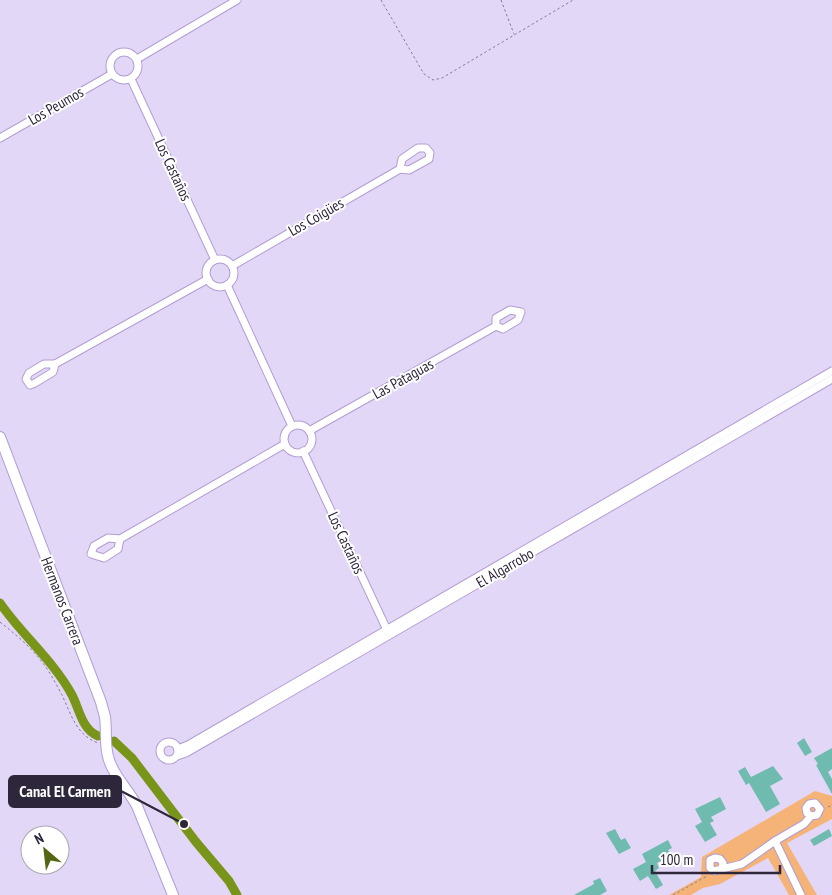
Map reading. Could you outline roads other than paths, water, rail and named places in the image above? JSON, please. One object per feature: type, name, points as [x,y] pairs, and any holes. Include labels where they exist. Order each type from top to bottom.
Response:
[{"type":"street","points":[[137,59],[237,0]]},
{"type":"street","points":[[127,52],[137,59],[138,70],[131,79],[120,80],[112,74],[110,66],[115,55],[127,52]]},
{"type":"street","name":"Los Peumos","points":[[0,138],[112,74]]},
{"type":"street","name":"Los Castaños","points":[[131,79],[215,260]]},
{"type":"street","name":"Los Coigües","points":[[232,266],[400,169]]},
{"type":"street","points":[[215,260],[223,260],[232,266],[234,277],[227,285],[216,286],[208,279],[208,268],[215,260]]},
{"type":"street","points":[[55,364],[208,279]]},
{"type":"street","points":[[227,285],[292,426]]},
{"type":"street","name":"Las Pataguas","points":[[309,431],[496,326]]},
{"type":"street","name":"El Algarrobo","points":[[177,752],[186,753],[388,632],[832,372]]},
{"type":"street","name":"El Algarrobo","points":[[388,632],[832,379]]},
{"type":"street","points":[[302,425],[309,431],[311,442],[303,451],[291,451],[285,444],[284,434],[292,426],[302,425]]},
{"type":"street","name":"Hermanos Carrera","points":[[0,437],[101,702],[105,718],[106,745],[112,769],[131,794],[137,806],[173,895]]},
{"type":"street","points":[[120,539],[285,444]]},
{"type":"street","name":"Los Castaños","points":[[303,451],[388,632]]},
{"type":"street","points":[[722,868],[723,863],[720,859],[712,858],[709,865],[714,871],[742,864],[775,840],[804,824],[811,816]]},
{"type":"street","points":[[775,840],[801,895]]},
{"type":"waterway","points":[[0,603],[56,670],[72,695],[88,729],[98,736]]},
{"type":"waterway","points":[[114,741],[132,758],[196,842],[229,881],[237,895]]},
{"type":"place","name":"Canal El Carmen","points":[[184,824]]}]
